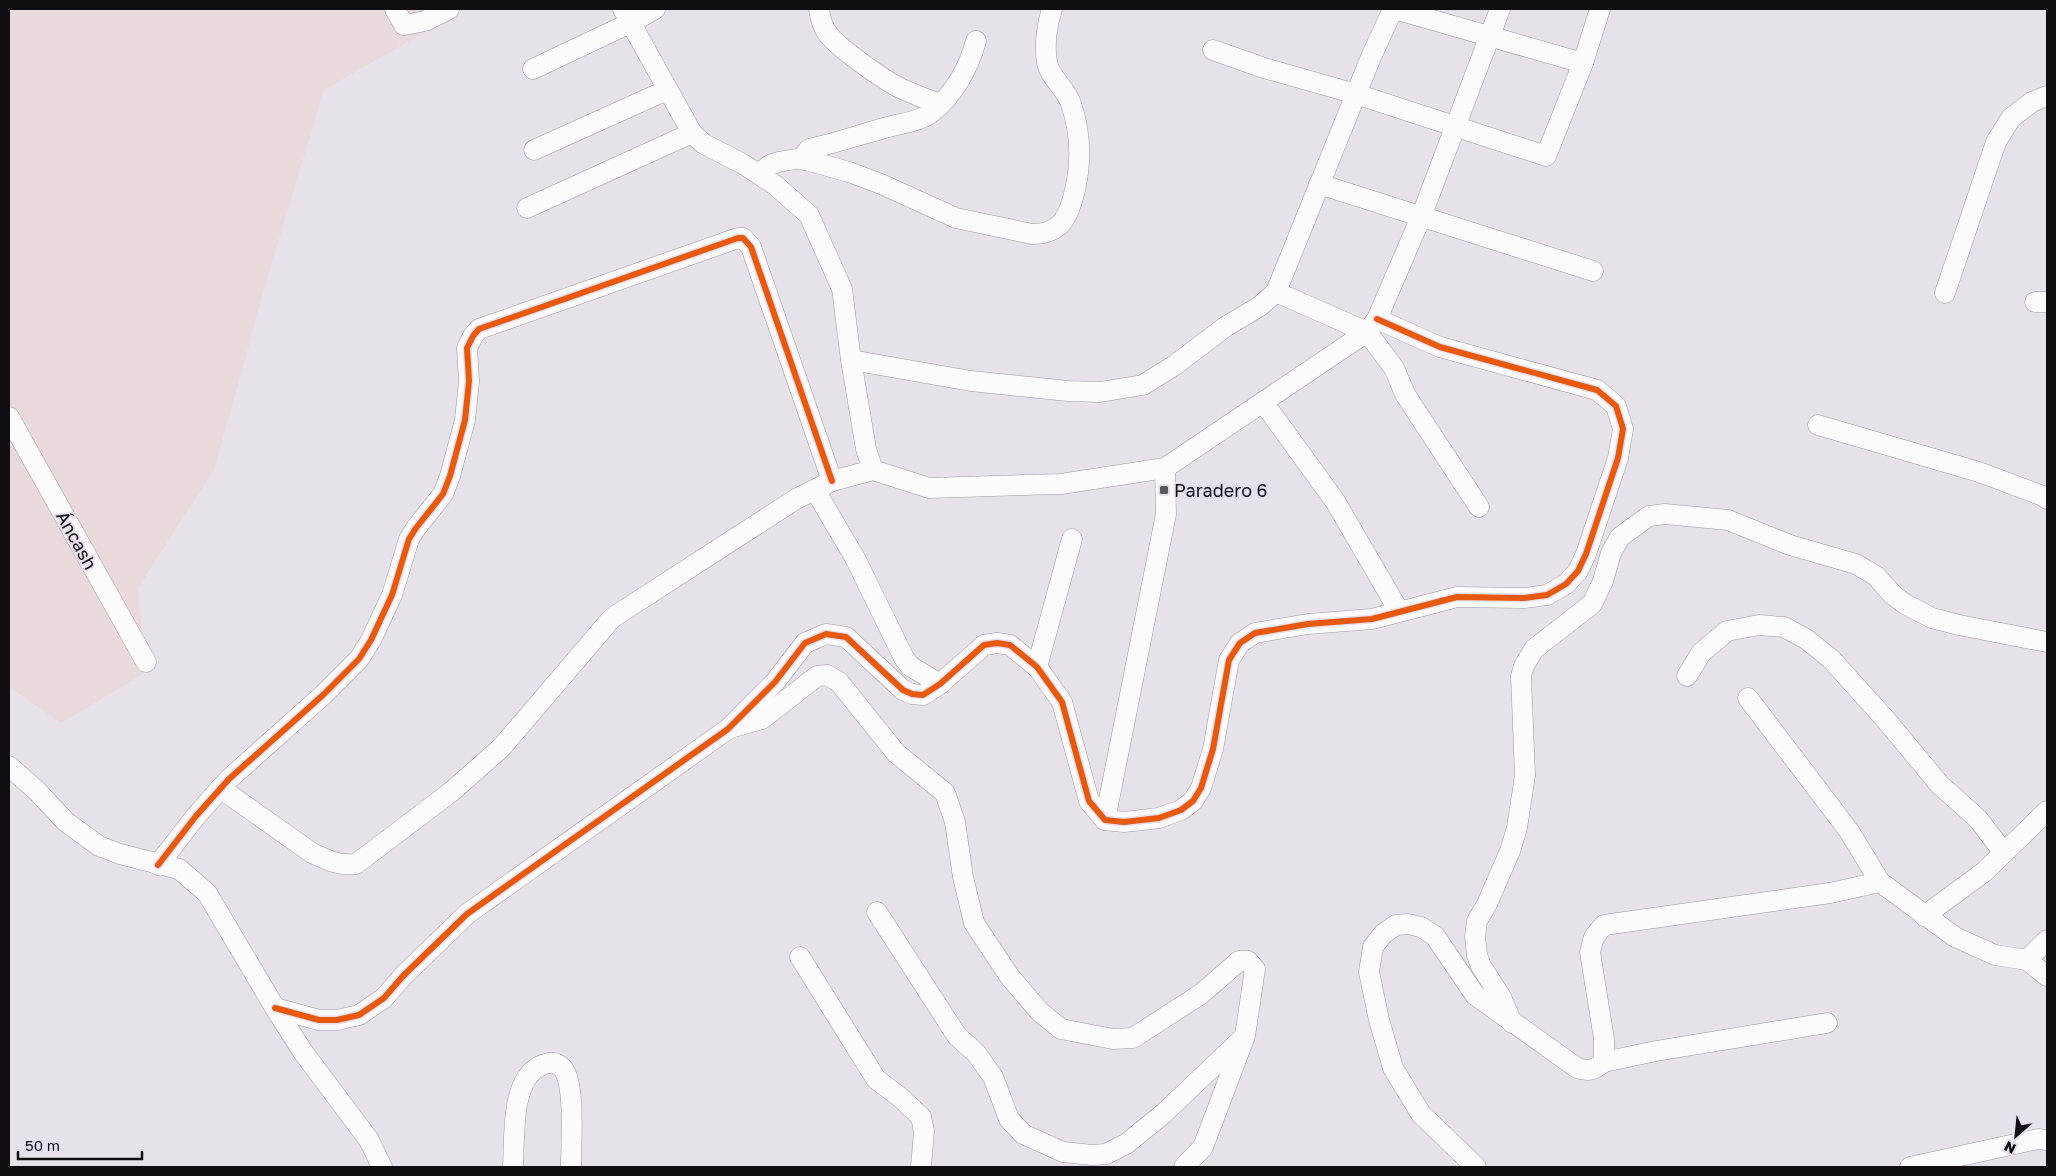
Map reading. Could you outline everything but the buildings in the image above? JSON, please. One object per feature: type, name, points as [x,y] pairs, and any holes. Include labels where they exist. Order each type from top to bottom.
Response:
[{"type":"street","points":[[399,17],[425,21],[449,9]]},
{"type":"street","points":[[533,69],[626,16],[655,9]]},
{"type":"street","points":[[819,9],[820,19],[829,35],[875,73],[899,88],[940,104]]},
{"type":"street","points":[[759,174],[770,165],[778,162],[796,159],[806,160],[865,178],[910,197],[939,212],[974,223],[1032,234],[1041,234],[1058,227],[1071,207],[1080,168],[1080,144],[1070,101],[1047,63],[1047,30],[1052,9]]},
{"type":"street","points":[[851,360],[971,381],[1068,391],[1100,392],[1143,385],[1175,365],[1225,327],[1260,306],[1276,292],[1356,94],[1393,9],[1583,63]]},
{"type":"street","points":[[220,788],[312,853],[343,865],[356,864],[451,792],[501,748],[612,618],[796,499],[823,485],[873,470],[929,488],[1061,484],[1164,468],[1263,402],[1372,325],[1421,217],[1500,9]]},
{"type":"street","points":[[1213,50],[1264,68],[1356,94],[1546,156],[1583,63],[1600,9]]},
{"type":"street","points":[[626,16],[692,132],[704,144],[743,164],[775,184],[809,215],[842,289],[851,360],[866,450],[873,470]]},
{"type":"street","points":[[806,160],[806,153],[809,149],[913,121],[932,112],[962,75],[970,62],[976,41]]},
{"type":"street","points":[[534,150],[667,90]]},
{"type":"street","points":[[1945,293],[1996,142],[2011,118],[2032,102],[2047,96]]},
{"type":"street","points":[[527,208],[692,132]]},
{"type":"street","points":[[1319,184],[1593,271]]},
{"type":"street","points":[[158,865],[220,788],[323,695],[359,659],[371,640],[392,595],[409,539],[443,494],[450,476],[462,439],[467,410],[469,381],[467,348],[479,329],[738,238],[743,238],[751,247],[823,485],[855,558],[904,658],[910,666],[940,684]]},
{"type":"street","points":[[275,1008],[318,1020],[338,1020],[358,1015],[384,998],[403,976],[467,914],[728,729],[775,682],[805,643],[826,634],[846,637],[903,690],[922,695],[940,684],[984,645],[997,643],[1010,645],[1037,667],[1062,702],[1089,801],[1105,820],[1124,822],[1159,818],[1181,810],[1193,801],[1201,788],[1213,749],[1229,660],[1240,643],[1255,633],[1308,624],[1372,619],[1457,597],[1524,598],[1547,595],[1566,584],[1578,571],[1586,554],[1618,458],[1623,429],[1616,406],[1597,390],[1440,347],[1276,292]]},
{"type":"street","points":[[1372,325],[1405,394],[1479,507]]},
{"type":"street","points":[[1263,402],[1335,501],[1399,611]]},
{"type":"street","name":"Áncash","points":[[9,417],[146,662]]},
{"type":"street","points":[[1818,425],[1979,472],[2047,499]]},
{"type":"street","points":[[1105,820],[1166,514],[1164,468]]},
{"type":"street","points":[[1512,1023],[1501,996],[1481,966],[1477,955],[1475,936],[1477,921],[1487,904],[1507,858],[1517,828],[1525,775],[1521,676],[1524,666],[1534,649],[1592,604],[1603,581],[1611,553],[1620,537],[1632,527],[1649,516],[1665,514],[1728,520],[1790,545],[1856,564],[1876,576],[1905,604],[1932,618],[2047,642]]},
{"type":"street","points":[[1037,667],[1072,539]]},
{"type":"street","points":[[1687,676],[1701,653],[1727,631],[1759,626],[1784,627],[1806,639],[1831,659],[1886,720],[1940,785],[1978,820],[2004,853]]},
{"type":"street","points":[[728,729],[762,719],[817,676],[828,675],[839,682],[896,752],[945,793],[955,822],[963,877],[974,923],[1010,977],[1040,1012],[1061,1029],[1112,1039],[1133,1038],[1201,994],[1239,961],[1248,961],[1255,969],[1245,1036],[1203,1147],[1184,1167]]},
{"type":"street","points":[[1748,698],[1848,831],[1880,882],[1955,937],[1995,955],[2027,960],[2047,976]]},
{"type":"street","points":[[9,766],[37,791],[66,822],[99,846],[158,865],[179,869],[207,893],[303,1052],[369,1140],[382,1167]]},
{"type":"street","points":[[1924,916],[1984,872],[2047,811]]},
{"type":"street","points":[[1604,1062],[1604,1038],[1590,952],[1594,937],[1604,925],[1830,893],[1880,882]]},
{"type":"street","points":[[877,912],[957,1036],[976,1053],[993,1077],[1009,1119],[1023,1134],[1063,1152],[1092,1155],[1106,1154],[1126,1144],[1163,1114],[1245,1036]]},
{"type":"street","points":[[1476,1167],[1420,1114],[1393,1068],[1379,1020],[1369,972],[1373,947],[1383,934],[1396,925],[1408,924],[1421,927],[1435,936],[1475,995],[1577,1068],[1586,1071],[1594,1070],[1604,1062],[1656,1051],[1828,1023]]},
{"type":"street","points":[[2027,960],[2047,940]]},
{"type":"street","points":[[800,957],[876,1078],[901,1098],[920,1117],[924,1131],[921,1167]]},
{"type":"street","points":[[513,1167],[516,1105],[524,1081],[536,1068],[550,1063],[562,1068],[567,1076],[572,1104],[571,1167]]},
{"type":"street","points":[[1910,1167],[1975,1160],[2038,1140],[2047,1140]]},
{"type":"shaded area","points":[[9,9],[465,9],[324,90],[266,283],[215,468],[138,588],[146,672],[61,723],[9,687]]},
{"type":"cycle path","points":[[158,865],[196,816],[229,779],[323,695],[359,659],[371,640],[392,595],[409,539],[443,494],[450,476],[465,420],[469,381],[467,348],[479,329],[738,238],[743,238],[751,247],[832,481]]},
{"type":"cycle path","points":[[275,1008],[319,1020],[337,1020],[359,1015],[384,998],[403,976],[467,914],[728,729],[775,682],[805,643],[826,634],[846,637],[903,690],[912,694],[923,695],[940,684],[984,645],[997,643],[1010,645],[1037,667],[1062,702],[1089,801],[1105,820],[1124,822],[1159,818],[1181,810],[1193,801],[1201,788],[1213,749],[1229,660],[1240,643],[1255,633],[1308,624],[1372,619],[1457,597],[1524,598],[1547,595],[1566,584],[1578,571],[1586,554],[1618,458],[1623,429],[1616,406],[1597,390],[1440,347],[1377,319]]},
{"type":"place","name":"Paradero 6","points":[[1164,490]]}]
